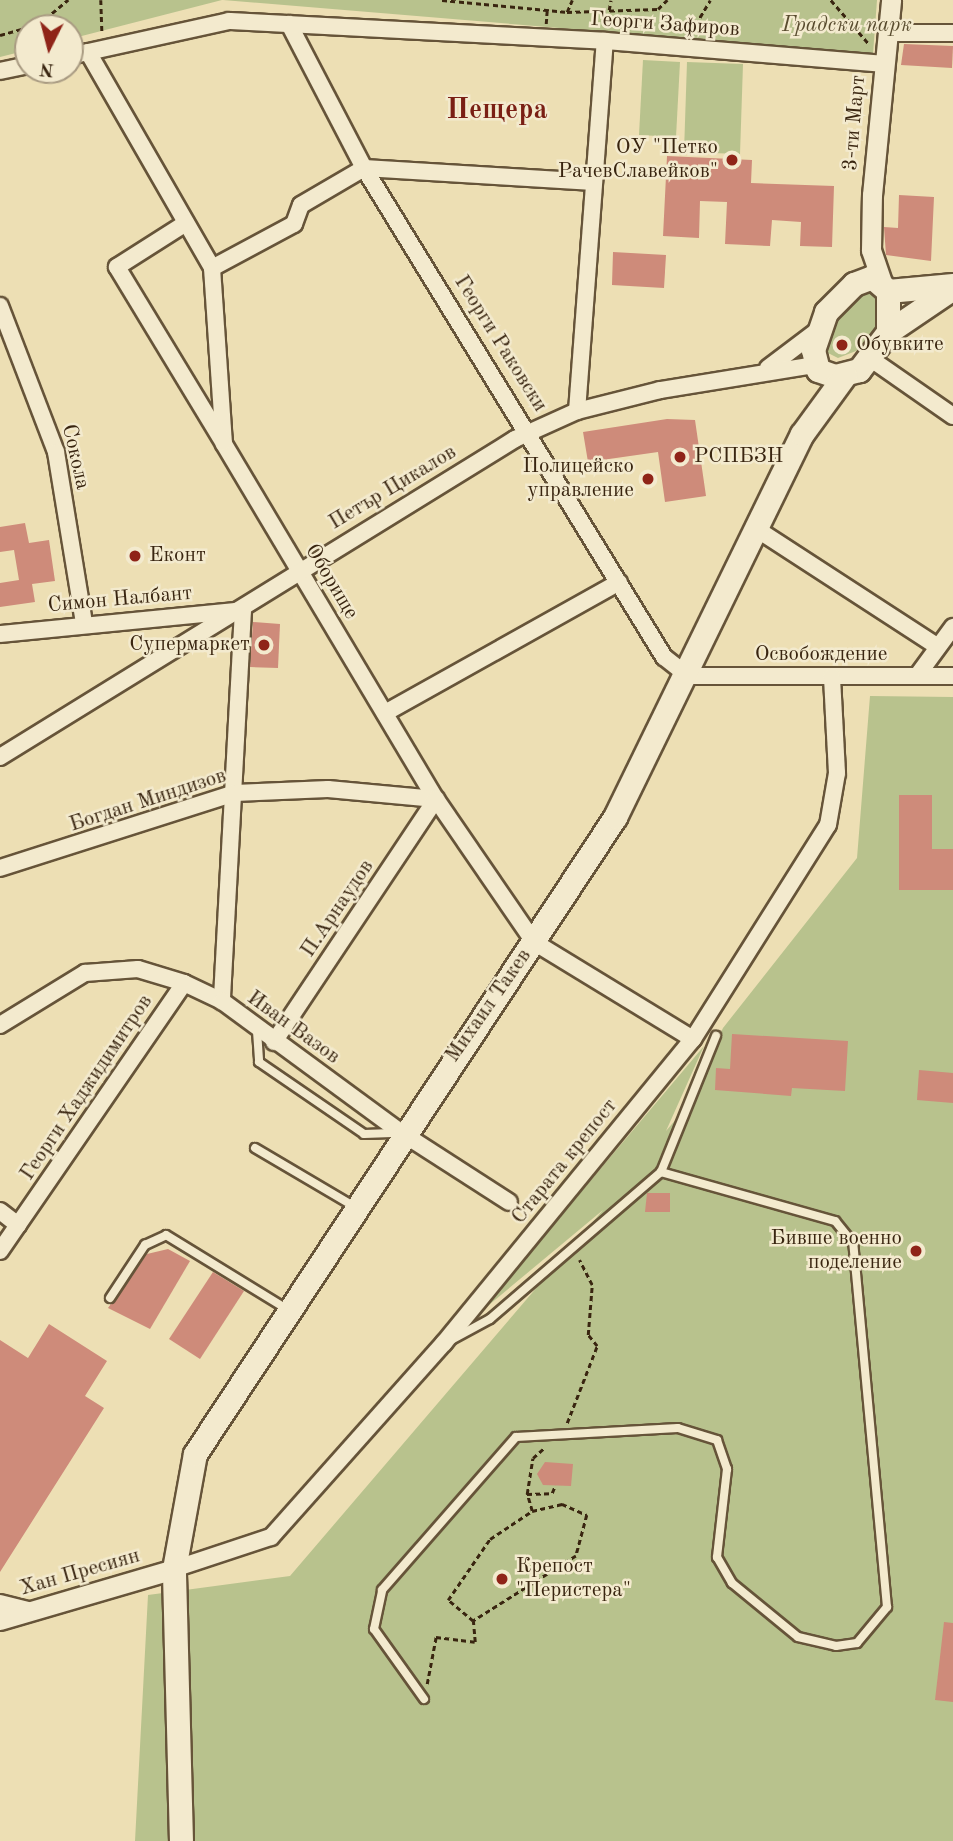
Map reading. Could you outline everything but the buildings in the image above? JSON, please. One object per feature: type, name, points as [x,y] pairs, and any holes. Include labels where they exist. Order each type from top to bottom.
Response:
[{"type":"main road","points":[[818,331],[826,312],[854,284],[872,277],[885,287],[953,286]]},
{"type":"main road","points":[[816,368],[845,374],[871,359],[888,332],[953,286]]},
{"type":"main road","points":[[885,287],[888,332]]},
{"type":"main road","name":"Михаил Такев","points":[[802,434],[816,368],[818,331]]},
{"type":"main road","name":"Михаил Такев","points":[[181,1841],[174,1569],[195,1454],[285,1308],[534,942],[615,817],[688,676],[755,528],[802,434],[845,374]]},
{"type":"street","name":"3-ти Март","points":[[871,250],[883,64],[891,0]]},
{"type":"street","name":"Георги Зафиров","points":[[84,53],[229,21],[605,41],[883,64]]},
{"type":"street","name":"Георги Раковски","points":[[289,24],[364,168],[530,432],[664,657],[688,676]]},
{"type":"street","points":[[888,33],[953,33]]},
{"type":"street","points":[[577,411],[590,182],[605,41]]},
{"type":"street","name":"Оборище","points":[[95,50],[212,268],[224,444],[436,799],[534,942],[693,1039]]},
{"type":"street","points":[[212,268],[294,223],[302,205],[364,168],[590,182]]},
{"type":"street","points":[[186,223],[117,267],[224,444]]},
{"type":"street","points":[[854,284],[871,250]]},
{"type":"street","points":[[871,250],[885,287]]},
{"type":"street","name":"Сокола","points":[[0,306],[56,452],[84,623]]},
{"type":"street","name":"Петър Цикалов","points":[[766,370],[818,331]]},
{"type":"street","points":[[871,359],[953,416]]},
{"type":"street","name":"Петър Цикалов","points":[[0,757],[243,610],[298,568],[530,432],[577,411],[766,370],[816,368]]},
{"type":"street","points":[[755,528],[938,647]]},
{"type":"street","points":[[385,713],[620,583]]},
{"type":"street","points":[[222,1001],[243,610]]},
{"type":"street","name":"Симон Налбант","points":[[0,634],[84,623],[243,610]]},
{"type":"street","points":[[917,676],[953,627]]},
{"type":"street","name":"Освобождение","points":[[688,676],[953,676]]},
{"type":"street","name":"Старата крепост","points":[[174,1569],[271,1537],[444,1343],[693,1039],[828,825],[837,773],[831,676]]},
{"type":"street","name":"Богдан Миндизов","points":[[0,868],[235,793],[328,789],[436,799]]},
{"type":"street","name":"П.Арнаудов","points":[[274,1042],[436,799]]},
{"type":"street","name":"Иван Вазов","points":[[0,1025],[85,973],[138,970],[184,984],[222,1001],[257,1031],[402,1133],[509,1202]]},
{"type":"street","name":"Георги Хаджидимитров","points":[[0,1251],[184,984]]},
{"type":"street","points":[[0,1211],[18,1225]]},
{"type":"street","name":"Хан Пресиян","points":[[0,1620],[174,1569]]},
{"type":"street","points":[[0,1603],[31,1611]]},
{"type":"lane","points":[[257,1031],[259,1062],[364,1134],[402,1133]]},
{"type":"lane","points":[[444,1343],[490,1319],[661,1172],[716,1036]]},
{"type":"lane","points":[[255,1148],[355,1207]]},
{"type":"lane","points":[[424,1699],[374,1629],[382,1590],[516,1437],[565,1430],[596,1436],[678,1428],[717,1440],[727,1469],[717,1557],[732,1583],[798,1637],[857,1643],[887,1607],[853,1243],[835,1221],[661,1172]]},
{"type":"lane","points":[[110,1298],[145,1245],[166,1235],[285,1308]]},
{"type":"path","points":[[0,34],[39,24],[68,0]]},
{"type":"path","points":[[95,50],[101,0]]},
{"type":"path","points":[[442,0],[567,12],[659,9],[667,0]]},
{"type":"path","points":[[483,6],[484,0]]},
{"type":"path","points":[[567,12],[572,0]]},
{"type":"path","points":[[605,41],[611,0]]},
{"type":"path","points":[[681,46],[710,0]]},
{"type":"path","points":[[831,0],[883,64]]},
{"type":"path","points":[[532,1511],[527,1494],[533,1458],[565,1430],[578,1385],[596,1362],[588,1320],[593,1293],[580,1252]]},
{"type":"path","points":[[527,1494],[552,1493],[555,1486]]},
{"type":"path","points":[[424,1699],[436,1637],[475,1642],[473,1621],[448,1600],[489,1539],[532,1511],[562,1504],[587,1515],[576,1556],[473,1621]]},
{"type":"green space","points":[[0,0],[222,0],[84,35],[84,14],[14,14],[14,54],[0,57]]},
{"type":"green space","name":"Градски парк","points":[[223,0],[877,0],[873,54]]},
{"type":"green space","points":[[643,60],[680,62],[676,137],[639,135]]},
{"type":"green space","points":[[687,62],[743,64],[740,154],[684,152]]},
{"type":"green space","points":[[875,286],[886,312],[874,335],[856,351],[838,358],[826,352],[826,329],[854,293]]},
{"type":"green space","points":[[870,696],[953,697],[953,1841],[135,1841],[148,1595],[290,1576],[603,1210],[478,1314],[704,1046],[666,1131],[683,1111],[723,1028],[857,858]]},
{"type":"place","name":"ОУ \"Петко РачевСлавейков\"","points":[[732,160]]},
{"type":"place","name":"Обувките","points":[[842,345]]},
{"type":"place","name":"РСПБЗН","points":[[680,457]]},
{"type":"place","name":"Полицейско управление","points":[[648,479]]},
{"type":"place","name":"Еконт","points":[[135,556]]},
{"type":"place","name":"Супермаркет","points":[[264,645]]},
{"type":"place","name":"Бивше военно поделение","points":[[916,1251]]},
{"type":"place","name":"Крепост \"Перистера\"","points":[[502,1579]]},
{"type":"district","name":"Пещера","points":[[497,111]]}]
